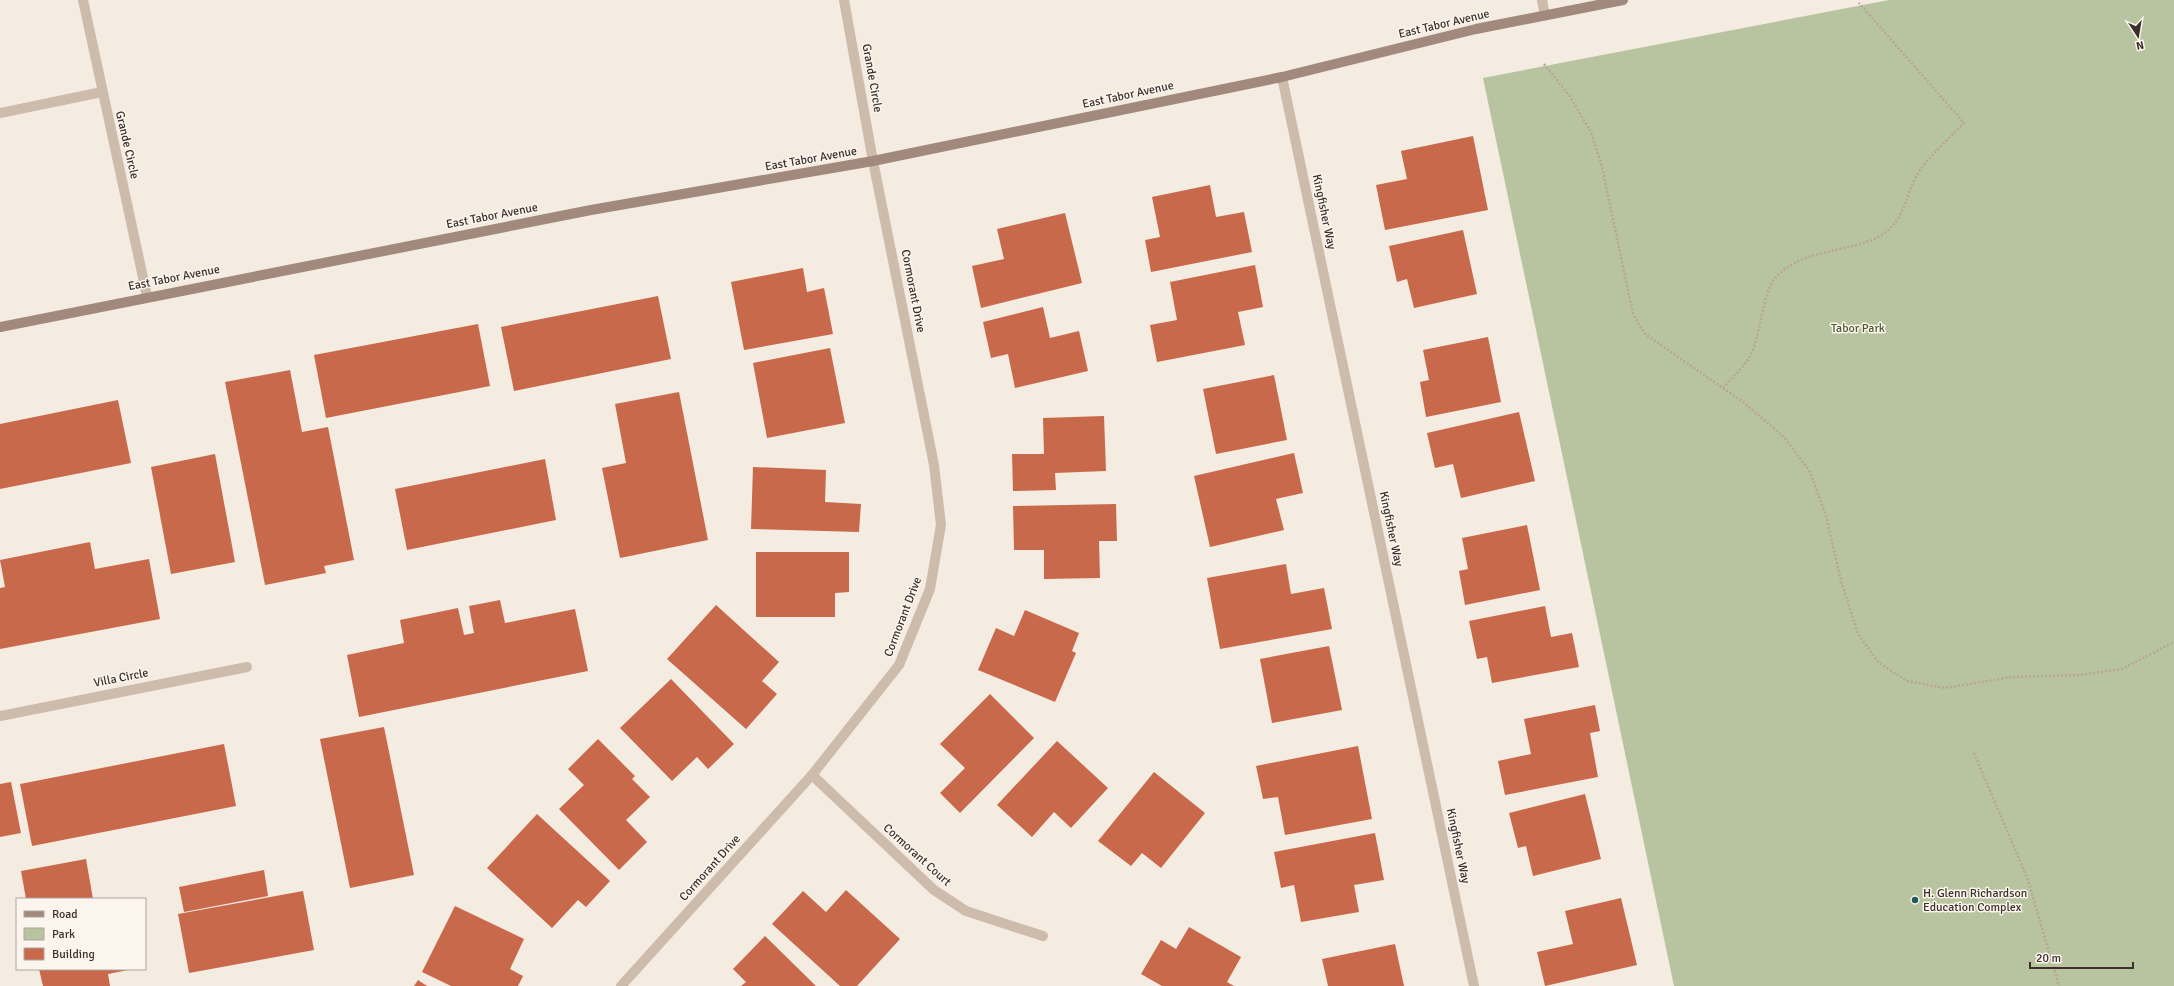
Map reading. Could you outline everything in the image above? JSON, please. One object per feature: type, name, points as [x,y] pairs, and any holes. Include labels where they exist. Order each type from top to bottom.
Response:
[{"type":"main road","name":"East Tabor Avenue","points":[[0,327],[147,296],[591,210],[874,161],[1282,77],[1476,28],[1623,0]]},
{"type":"street","name":"Grande Circle","points":[[83,0],[147,296]]},
{"type":"street","name":"Grande Circle","points":[[844,0],[874,161]]},
{"type":"street","points":[[1542,0],[1545,15]]},
{"type":"street","name":"Kingfisher Way","points":[[1282,77],[1474,986]]},
{"type":"street","points":[[0,113],[102,92]]},
{"type":"street","name":"Cormorant Drive","points":[[621,986],[812,776],[899,665],[930,589],[941,525],[934,465],[874,161]]},
{"type":"street","name":"Villa Circle","points":[[0,716],[247,667]]},
{"type":"street","name":"Cormorant Court","points":[[812,776],[934,890],[966,911],[1043,936]]},
{"type":"path","points":[[1723,388],[1750,357],[1759,332],[1765,300],[1776,277],[1793,264],[1826,250],[1864,243],[1884,234],[1900,217],[1918,172],[1964,123],[1858,3]]},
{"type":"path","points":[[1544,64],[1569,94],[1591,132],[1602,167],[1633,314],[1645,334],[1743,402],[1784,437],[1810,472],[1826,516],[1841,581],[1858,634],[1879,663],[1907,681],[1945,688],[2012,677],[2079,675],[2122,669],[2172,645],[2174,642]]},
{"type":"path","points":[[1974,753],[2028,880],[2059,986]]},
{"type":"green space","name":"Tabor Park","points":[[1889,0],[2174,0],[2174,986],[1674,986],[1483,78]]},
{"type":"building","points":[[1473,136],[1488,210],[1385,230],[1376,185],[1407,179],[1401,151]]},
{"type":"building","points":[[1210,185],[1216,217],[1244,212],[1252,252],[1151,272],[1145,240],[1160,237],[1152,197]]},
{"type":"building","points":[[1065,213],[1082,283],[981,308],[972,266],[1004,259],[997,229]]},
{"type":"building","points":[[1463,230],[1477,294],[1414,308],[1407,279],[1397,282],[1389,246]]},
{"type":"building","points":[[1255,265],[1263,307],[1238,312],[1245,345],[1157,362],[1150,325],[1177,320],[1170,282]]},
{"type":"building","points":[[803,268],[807,292],[824,288],[833,334],[744,350],[731,282]]},
{"type":"building","points":[[658,296],[671,359],[514,391],[501,327]]},
{"type":"building","points":[[1043,307],[1050,338],[1079,331],[1088,371],[1015,388],[1008,354],[991,358],[983,322]]},
{"type":"building","points":[[478,324],[490,386],[326,418],[314,355]]},
{"type":"building","points":[[1488,337],[1501,402],[1426,417],[1420,382],[1429,380],[1423,350]]},
{"type":"building","points":[[830,348],[845,423],[767,438],[753,363]]},
{"type":"building","points":[[290,370],[302,432],[328,427],[354,560],[324,566],[326,573],[265,585],[225,382]]},
{"type":"building","points":[[1274,375],[1287,440],[1216,454],[1203,389]]},
{"type":"building","points":[[679,392],[708,540],[620,558],[602,468],[626,463],[615,404]]},
{"type":"building","points":[[118,400],[131,463],[0,489],[0,424]]},
{"type":"building","points":[[1519,412],[1535,481],[1461,498],[1453,464],[1435,468],[1427,433]]},
{"type":"building","points":[[1104,416],[1106,471],[1055,473],[1056,490],[1013,491],[1012,454],[1044,454],[1043,418]]},
{"type":"building","points":[[1294,453],[1303,493],[1276,499],[1284,530],[1210,547],[1194,476]]},
{"type":"building","points":[[215,454],[235,562],[171,574],[151,467]]},
{"type":"building","points":[[545,459],[556,520],[407,550],[395,489]]},
{"type":"building","points":[[753,467],[826,470],[825,502],[861,504],[859,532],[751,529]]},
{"type":"building","points":[[1116,504],[1117,541],[1099,541],[1100,578],[1044,579],[1044,550],[1014,550],[1013,506]]},
{"type":"building","points":[[1527,525],[1540,590],[1465,605],[1459,571],[1468,569],[1462,538]]},
{"type":"building","points":[[90,542],[95,569],[149,559],[160,619],[0,649],[0,588],[5,587],[0,560]]},
{"type":"building","points":[[756,552],[849,552],[849,592],[835,593],[835,617],[756,617]]},
{"type":"building","points":[[1286,564],[1291,594],[1324,588],[1332,629],[1220,649],[1207,578]]},
{"type":"building","points":[[500,600],[505,623],[575,609],[588,671],[359,717],[347,655],[404,643],[400,620],[458,608],[464,635],[474,633],[469,606]]},
{"type":"building","points":[[716,605],[779,662],[762,681],[777,694],[746,729],[667,659]]},
{"type":"building","points":[[1545,606],[1551,637],[1572,633],[1579,667],[1492,683],[1487,657],[1477,659],[1469,621]]},
{"type":"building","points":[[1025,610],[1079,633],[1072,651],[1076,653],[1055,702],[978,670],[996,628],[1014,636]]},
{"type":"building","points":[[1329,646],[1342,710],[1272,723],[1260,659]]},
{"type":"building","points":[[671,679],[734,744],[708,769],[697,757],[672,781],[620,728]]},
{"type":"building","points":[[990,694],[1034,738],[960,813],[940,793],[965,768],[940,744]]},
{"type":"building","points":[[1595,705],[1600,731],[1590,733],[1598,777],[1505,795],[1498,761],[1531,754],[1524,719]]},
{"type":"building","points":[[384,727],[414,875],[350,888],[320,739]]},
{"type":"building","points":[[598,739],[635,776],[632,779],[650,797],[626,820],[647,842],[619,870],[559,809],[584,785],[568,769]]},
{"type":"building","points":[[1057,741],[1108,788],[1071,828],[1054,812],[1032,837],[997,805]]},
{"type":"building","points":[[224,744],[236,806],[32,846],[20,784]]},
{"type":"building","points":[[1358,746],[1372,819],[1285,835],[1278,797],[1263,799],[1256,766]]},
{"type":"building","points":[[1154,772],[1205,813],[1161,868],[1142,853],[1131,866],[1098,841]]},
{"type":"building","points":[[11,782],[21,833],[0,837],[0,784]]},
{"type":"building","points":[[1585,794],[1601,859],[1533,876],[1526,846],[1518,848],[1509,813]]},
{"type":"building","points":[[537,814],[610,881],[586,907],[578,900],[552,928],[487,868]]},
{"type":"building","points":[[1375,833],[1384,880],[1354,885],[1359,912],[1301,922],[1294,885],[1281,888],[1274,852]]},
{"type":"building","points":[[86,859],[93,898],[26,898],[21,871]]},
{"type":"building","points":[[264,870],[268,896],[184,912],[179,887]]},
{"type":"building","points":[[846,890],[900,939],[857,986],[840,986],[772,924],[803,891],[826,912]]},
{"type":"building","points":[[303,891],[314,950],[189,973],[178,914]]},
{"type":"building","points":[[1621,898],[1637,965],[1545,986],[1537,952],[1573,944],[1565,911]]},
{"type":"building","points":[[455,906],[524,939],[510,969],[523,976],[518,986],[451,986],[422,972]]},
{"type":"building","points":[[1189,927],[1241,957],[1227,982],[1234,986],[1162,986],[1141,974],[1161,940],[1176,949]]},
{"type":"building","points":[[765,936],[816,986],[741,986],[746,982],[733,969]]},
{"type":"building","points":[[1395,944],[1404,986],[1328,986],[1322,959]]},
{"type":"building","points":[[39,970],[128,970],[108,974],[110,986],[43,986]]},
{"type":"building","points":[[418,980],[427,986],[414,986]]},
{"type":"place","name":"H. Glenn Richardson Education Complex","points":[[1915,900]]}]
